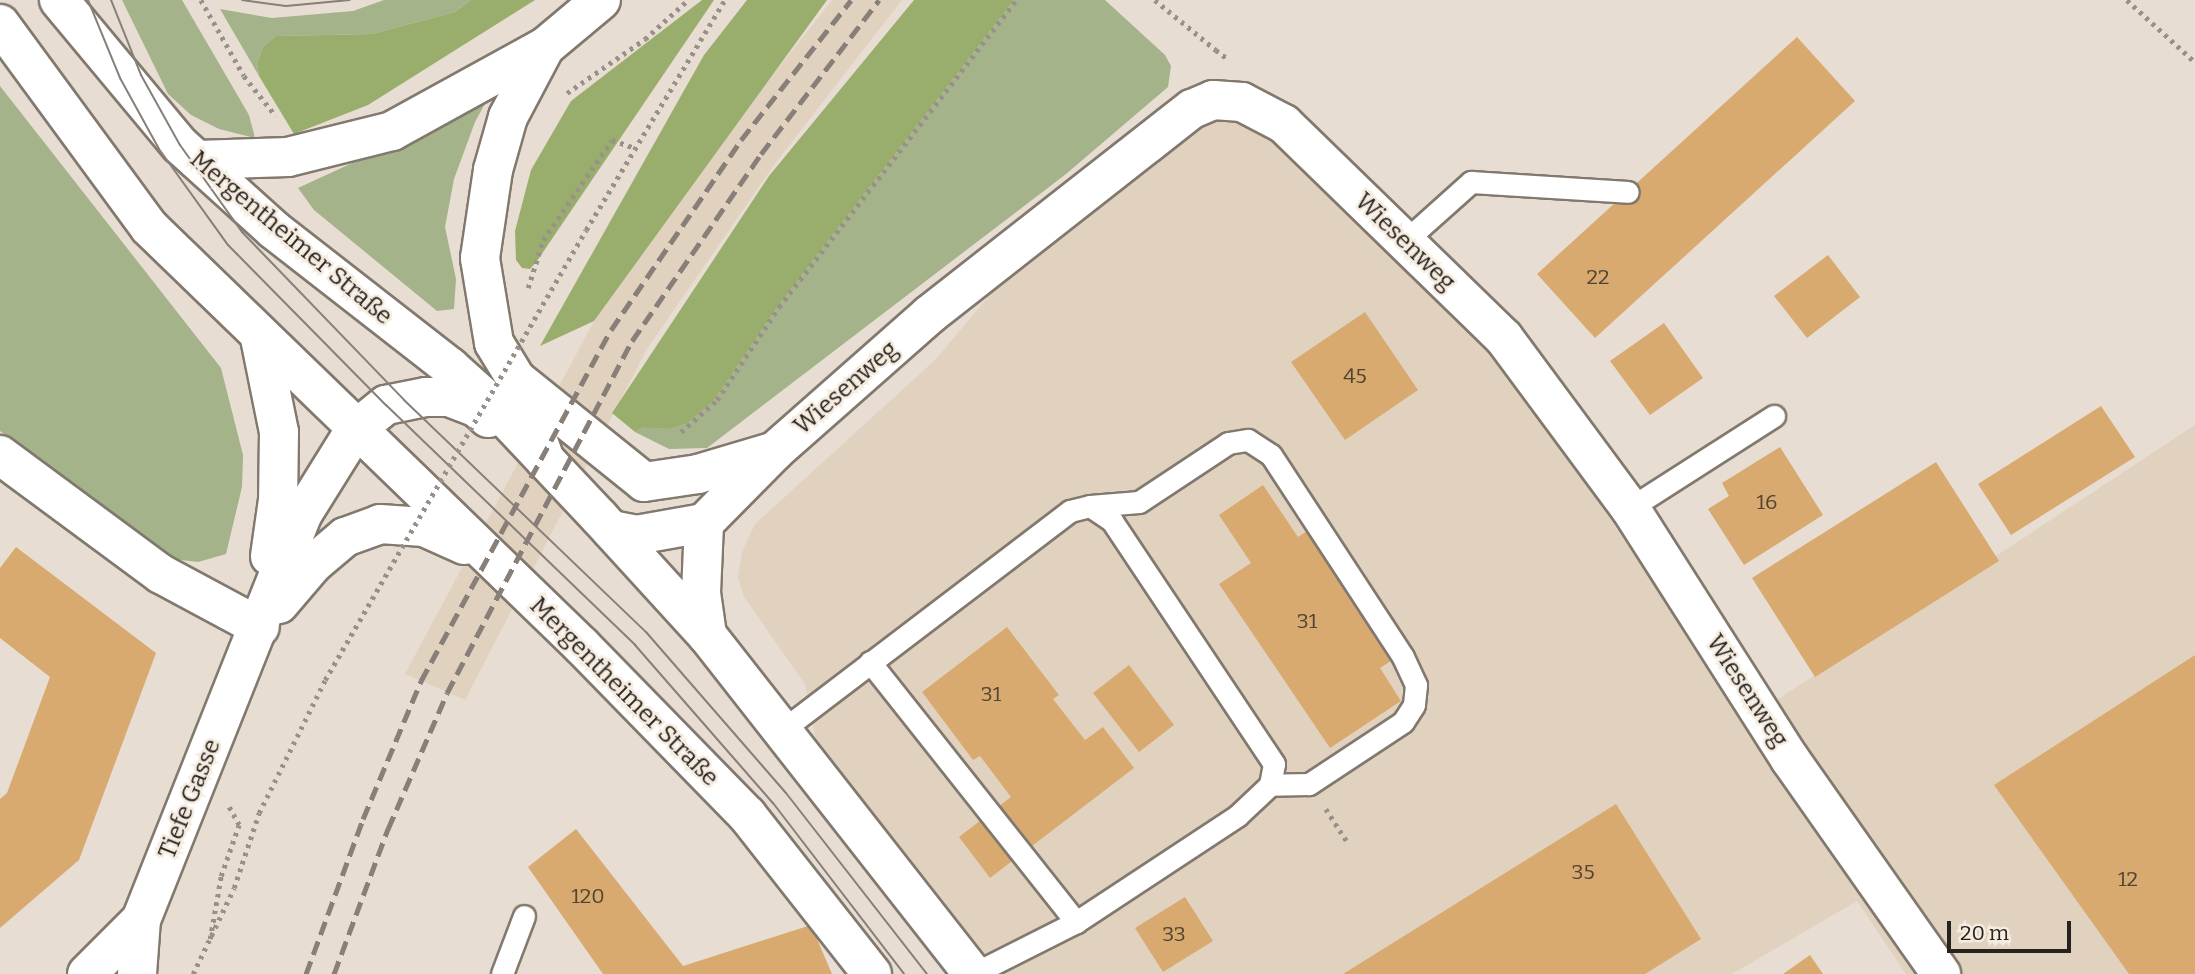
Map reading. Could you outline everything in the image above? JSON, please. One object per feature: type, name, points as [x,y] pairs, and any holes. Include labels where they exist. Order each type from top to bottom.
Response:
[{"type":"main road","name":"Mergentheimer Straße","points":[[58,0],[120,78],[197,160],[274,230],[450,367],[545,460],[707,635],[973,974]]},
{"type":"main road","points":[[197,160],[288,156],[392,131],[545,47],[596,3]]},
{"type":"main road","name":"Mergentheimer Straße","points":[[0,24],[149,227],[482,553],[582,646],[747,815],[872,974]]},
{"type":"main road","points":[[545,47],[508,117],[492,170],[480,258],[487,321],[494,343],[516,379],[545,460]]},
{"type":"main road","name":"Wiesenweg","points":[[704,523],[775,450],[929,315],[1192,108],[1227,100],[1260,108],[1284,124],[1504,338],[1630,508],[1783,748],[1941,974]]},
{"type":"main road","name":"Tiefe Gasse","points":[[260,338],[279,432],[278,500],[260,627]]},
{"type":"main road","points":[[516,379],[645,482],[698,474],[775,450]]},
{"type":"main road","name":"Mergentheimer Straße","points":[[355,430],[386,405],[449,397],[477,408],[605,524]]},
{"type":"main road","name":"Tiefe Gasse","points":[[137,974],[141,920],[260,627],[302,515],[355,430]]},
{"type":"main road","points":[[0,455],[161,574],[260,627]]},
{"type":"main road","points":[[605,524],[636,535],[704,523],[701,593],[707,635]]},
{"type":"main road","name":"Tiefe Gasse","points":[[260,627],[313,564],[345,537],[380,524],[424,527],[482,553]]},
{"type":"main road","points":[[87,974],[141,920]]},
{"type":"lane","points":[[1405,242],[1471,182],[1628,192]]},
{"type":"lane","points":[[1630,508],[1774,416]]},
{"type":"lane","points":[[781,731],[1070,511],[1090,506],[1139,502],[1228,443],[1248,440],[1271,455],[1403,657],[1416,685],[1414,705],[1403,722],[1310,784],[1270,785]]},
{"type":"lane","points":[[973,974],[1076,922],[1237,816],[1270,785],[1273,764],[1112,521],[1090,506]]},
{"type":"lane","points":[[870,662],[1076,922]]},
{"type":"lane","points":[[502,974],[524,916]]},
{"type":"path","points":[[201,0],[244,76],[287,130],[288,156]]},
{"type":"path","points":[[556,101],[645,38],[688,0]]},
{"type":"path","points":[[193,974],[234,888],[259,813],[325,680],[586,230],[725,0]]},
{"type":"path","points":[[681,432],[717,400],[779,307],[1016,0]]},
{"type":"path","points":[[1155,0],[1216,50],[1260,108]]},
{"type":"path","points":[[2127,0],[2195,62]]},
{"type":"path","points":[[537,336],[523,303],[543,240],[612,140],[635,148]]},
{"type":"path","points":[[487,321],[523,303]]},
{"type":"path","points":[[205,762],[239,825],[221,876],[210,939]]},
{"type":"path","points":[[1320,800],[1347,841]]},
{"type":"shaded area","points":[[832,0],[902,0],[774,165],[647,349],[465,700],[405,674],[594,321],[728,132]]},
{"type":"shaded area","points":[[1215,115],[1252,116],[1495,347],[1745,721],[2195,425],[2195,974],[1906,974],[1857,901],[1732,974],[1001,974],[816,740],[805,684],[744,597],[738,578],[742,552],[755,524],[935,360],[1027,251]]},
{"type":"green space","points":[[122,0],[182,0],[249,115],[255,138],[219,129],[191,115],[168,94]]},
{"type":"green space","points":[[384,0],[471,0],[455,12],[372,34],[276,36],[263,47],[257,63],[259,76],[220,9],[272,18],[353,11]]},
{"type":"green space","points":[[471,0],[535,0],[368,105],[294,134],[259,76],[257,63],[263,47],[276,36],[372,34],[455,12]]},
{"type":"green space","points":[[702,0],[714,0],[537,261],[530,269],[522,268],[516,260],[515,231],[531,170],[571,101]]},
{"type":"green space","points":[[747,0],[827,0],[594,321],[540,346],[704,55]]},
{"type":"green space","points":[[914,0],[1014,0],[778,306],[715,399],[687,423],[667,429],[643,427],[635,432],[612,413],[769,176]]},
{"type":"green space","points":[[1014,0],[1105,0],[1165,55],[1171,66],[1168,87],[1066,174],[707,448],[669,449],[635,432],[643,426],[667,429],[715,399],[778,306]]},
{"type":"green space","points":[[495,85],[475,122],[454,179],[445,227],[456,279],[454,309],[437,311],[314,210],[298,188],[402,140]]},
{"type":"green space","points":[[0,86],[221,368],[243,455],[242,487],[226,554],[198,562],[173,559],[0,431]]},
{"type":"building","points":[[1797,37],[1855,101],[1595,338],[1537,274]]},
{"type":"building","points":[[1828,255],[1860,297],[1807,338],[1774,296]]},
{"type":"building","points":[[1365,312],[1418,390],[1345,440],[1291,362]]},
{"type":"building","points":[[1664,323],[1703,378],[1650,415],[1610,361]]},
{"type":"building","points":[[2101,406],[2135,457],[2011,535],[1978,484]]},
{"type":"building","points":[[1780,447],[1823,515],[1744,565],[1708,509],[1729,496],[1722,483]]},
{"type":"building","points":[[1936,462],[1999,561],[1815,677],[1752,578]]},
{"type":"building","points":[[1263,485],[1298,537],[1309,530],[1394,659],[1380,668],[1401,701],[1330,748],[1219,584],[1251,563],[1219,515]]},
{"type":"building","points":[[16,547],[156,653],[79,860],[0,928],[0,799],[7,793],[50,677],[0,638],[0,568]]},
{"type":"building","points":[[1007,627],[1059,695],[1053,699],[1085,740],[1103,727],[1134,768],[990,878],[959,837],[1011,797],[980,756],[973,760],[922,692]]},
{"type":"building","points":[[2195,655],[2195,974],[2129,974],[1994,785]]},
{"type":"building","points":[[1129,665],[1174,725],[1139,752],[1093,693]]},
{"type":"building","points":[[1616,804],[1701,939],[1645,974],[1343,974]]},
{"type":"building","points":[[576,829],[683,966],[811,925],[832,974],[603,974],[528,867]]},
{"type":"building","points":[[1185,897],[1213,941],[1163,972],[1135,928]]},
{"type":"building","points":[[1810,955],[1823,974],[1783,974]]},
{"type":"tram line","points":[[88,0],[120,78],[159,149],[228,245],[386,405],[635,645],[773,803],[904,974]]},
{"type":"tram line","points":[[111,0],[141,75],[180,145],[242,232],[404,400],[646,632],[786,793],[927,974]]},
{"type":"tram line","points":[[242,0],[286,6],[350,0]]},
{"type":"railway","points":[[306,974],[363,819],[421,681],[611,330],[741,140],[851,0]]},
{"type":"railway","points":[[334,974],[388,829],[447,693],[632,341],[761,154],[879,0]]}]
